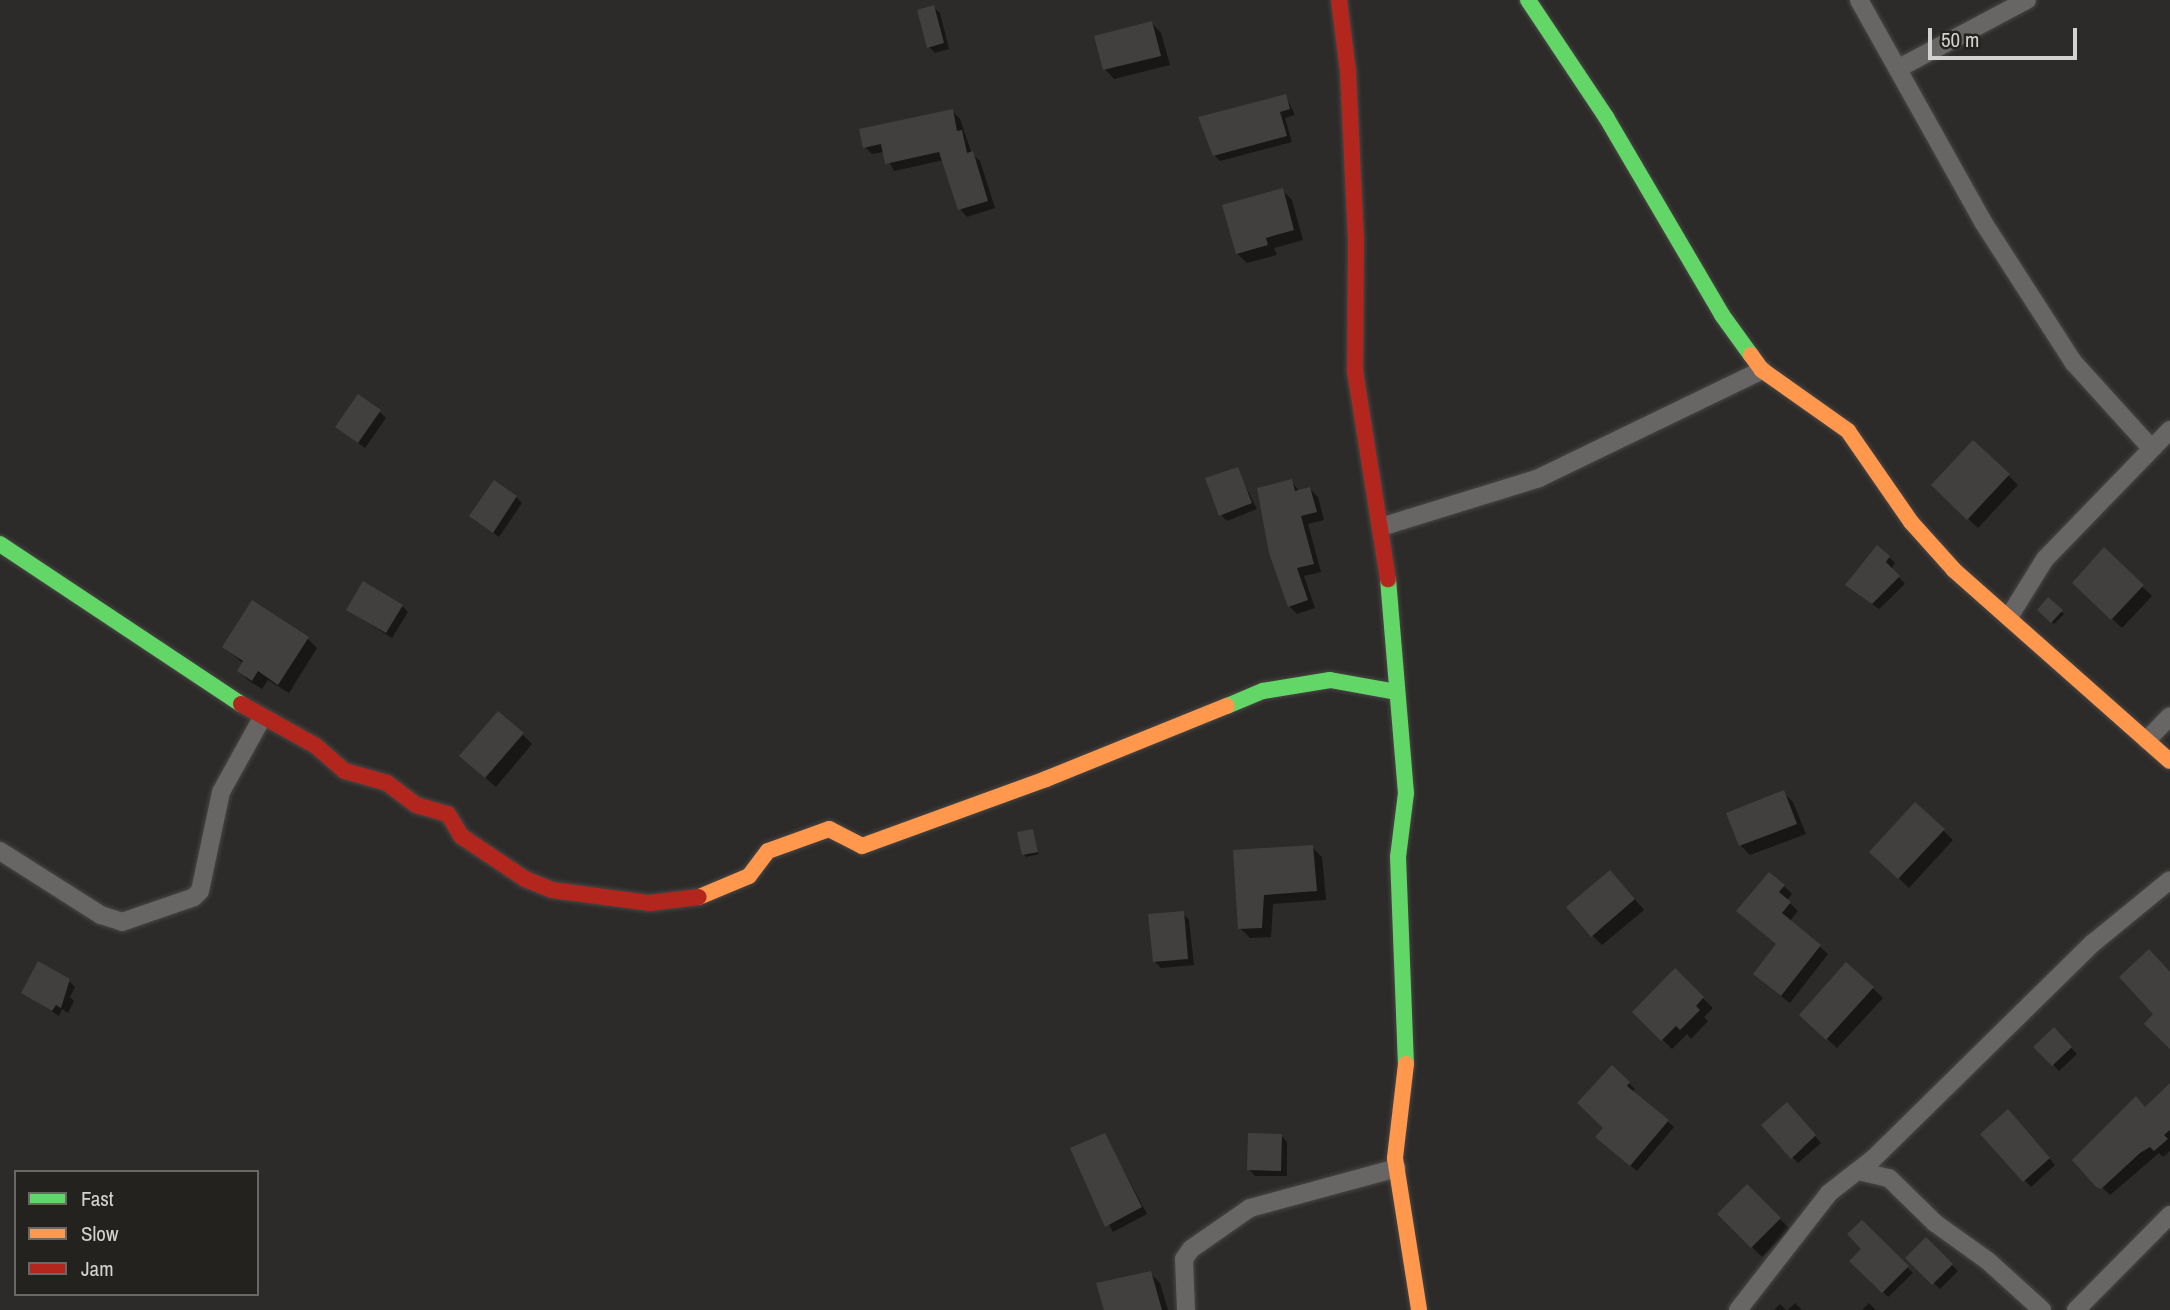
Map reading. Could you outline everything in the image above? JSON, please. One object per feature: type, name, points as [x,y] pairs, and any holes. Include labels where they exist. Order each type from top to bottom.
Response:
[{"type":"street","points":[[1339,0],[1348,71],[1356,238],[1355,371],[1387,553],[1406,793],[1398,857],[1407,1060],[1397,1168],[1419,1310]]},
{"type":"street","points":[[1528,0],[1606,117],[1722,315],[1762,370],[1848,431],[1911,522],[1954,569],[2170,761]]},
{"type":"street","points":[[1859,0],[1983,222],[2074,363],[2151,448]]},
{"type":"street","points":[[1899,68],[2027,0]]},
{"type":"street","points":[[1381,527],[1539,478],[1762,370]]},
{"type":"street","points":[[2009,617],[2045,559],[2170,430]]},
{"type":"street","points":[[0,544],[262,718],[316,746],[345,771],[387,783],[416,805],[448,814],[461,836],[525,879],[552,890],[650,902],[711,895],[749,876],[768,851],[829,830],[862,846],[1046,779],[1263,691],[1330,680],[1396,692]]},
{"type":"street","points":[[2147,740],[2170,716]]},
{"type":"street","points":[[0,851],[101,915],[121,922],[194,897],[200,891],[221,792],[262,718]]},
{"type":"street","points":[[1738,1310],[1829,1193],[1887,1144],[2093,943],[2169,885]]},
{"type":"street","points":[[1887,1144],[1889,1178]]},
{"type":"street","points":[[1186,1310],[1184,1259],[1191,1249],[1250,1208],[1397,1168]]},
{"type":"street","points":[[1858,1171],[1889,1178],[1936,1223],[1988,1261],[2042,1310]]},
{"type":"street","points":[[2076,1310],[2170,1214]]},
{"type":"building","points":[[934,5],[944,43],[927,48],[917,10]]},
{"type":"building","points":[[1152,21],[1161,56],[1103,70],[1094,36]]},
{"type":"building","points":[[1286,94],[1290,109],[1280,112],[1287,136],[1213,156],[1198,117]]},
{"type":"building","points":[[953,109],[957,131],[962,130],[967,153],[973,151],[988,201],[958,210],[939,152],[885,164],[881,144],[863,148],[859,129]]},
{"type":"building","points":[[1283,188],[1294,230],[1266,238],[1268,245],[1236,254],[1222,205]]},
{"type":"building","points":[[358,394],[381,410],[358,443],[335,427]]},
{"type":"building","points":[[1973,440],[2010,474],[1967,520],[1931,485]]},
{"type":"building","points":[[1238,467],[1252,503],[1219,516],[1205,478]]},
{"type":"building","points":[[1292,479],[1295,491],[1310,487],[1317,512],[1301,516],[1314,564],[1297,568],[1308,600],[1288,607],[1269,553],[1257,488]]},
{"type":"building","points":[[494,480],[517,496],[493,533],[469,516]]},
{"type":"building","points":[[1877,545],[1890,556],[1886,562],[1900,576],[1872,604],[1845,585]]},
{"type":"building","points":[[2104,547],[2144,585],[2111,620],[2072,583]]},
{"type":"building","points":[[363,581],[403,605],[386,633],[346,610]]},
{"type":"building","points":[[2048,597],[2063,610],[2051,623],[2037,610]]},
{"type":"building","points":[[252,600],[309,637],[278,685],[258,671],[252,681],[237,671],[243,661],[222,647]]},
{"type":"building","points":[[498,711],[524,733],[485,778],[459,756]]},
{"type":"building","points":[[1784,790],[1797,824],[1739,846],[1726,813]]},
{"type":"building","points":[[1915,802],[1945,829],[1898,879],[1869,852]]},
{"type":"building","points":[[1033,829],[1038,852],[1022,855],[1017,832]]},
{"type":"building","points":[[1313,845],[1317,891],[1264,895],[1262,928],[1238,929],[1233,850]]},
{"type":"building","points":[[1610,870],[1635,899],[1591,937],[1566,907]]},
{"type":"building","points":[[1769,872],[1785,885],[1779,892],[1791,902],[1782,913],[1821,945],[1781,996],[1753,974],[1776,944],[1736,911]]},
{"type":"building","points":[[1184,911],[1188,959],[1153,962],[1148,914]]},
{"type":"building","points":[[2149,949],[2170,972],[2170,1049],[2144,1024],[2153,1014],[2119,977]]},
{"type":"building","points":[[38,961],[70,979],[61,1008],[56,1005],[52,1011],[21,993]]},
{"type":"building","points":[[1846,962],[1874,987],[1826,1040],[1799,1015]]},
{"type":"building","points":[[1675,968],[1704,997],[1696,1006],[1700,1010],[1680,1030],[1676,1026],[1661,1041],[1632,1012]]},
{"type":"building","points":[[2054,1027],[2072,1047],[2052,1066],[2033,1047]]},
{"type":"building","points":[[1612,1065],[1630,1082],[1627,1086],[1669,1120],[1630,1166],[1595,1137],[1603,1128],[1577,1103]]},
{"type":"building","points":[[2170,1083],[2170,1130],[2164,1135],[2168,1139],[2154,1151],[2150,1147],[2140,1153],[2101,1189],[2096,1187],[2072,1160],[2136,1096],[2145,1107]]},
{"type":"building","points":[[1787,1102],[1816,1135],[1791,1159],[1761,1125]]},
{"type":"building","points":[[2008,1109],[2050,1158],[2023,1182],[1980,1134]]},
{"type":"building","points":[[1105,1133],[1142,1207],[1105,1227],[1070,1148]]},
{"type":"building","points":[[1248,1133],[1282,1134],[1281,1171],[1247,1170]]},
{"type":"building","points":[[1747,1184],[1781,1218],[1751,1248],[1717,1214]]},
{"type":"building","points":[[1862,1220],[1909,1266],[1882,1293],[1849,1261],[1861,1249],[1847,1234]]},
{"type":"building","points":[[1926,1237],[1953,1264],[1932,1285],[1905,1258]]},
{"type":"building","points":[[1151,1271],[1162,1310],[1104,1310],[1096,1283]]},
{"type":"traffic: fast","points":[[1528,0],[1606,117],[1722,315],[1751,355]]},
{"type":"traffic: fast","points":[[0,544],[241,704]]},
{"type":"traffic: fast","points":[[1388,579],[1406,793],[1398,857],[1406,1064]]},
{"type":"traffic: fast","points":[[1227,706],[1263,691],[1330,680],[1396,692]]},
{"type":"traffic: slow","points":[[1751,355],[1762,370],[1848,431],[1911,522],[1954,570],[2170,761]]},
{"type":"traffic: slow","points":[[699,897],[749,876],[768,851],[829,829],[862,846],[1046,779],[1227,706]]},
{"type":"traffic: slow","points":[[1406,1064],[1395,1158],[1419,1310]]},
{"type":"traffic: jam","points":[[1339,0],[1348,71],[1356,238],[1355,371],[1388,579]]},
{"type":"traffic: jam","points":[[241,704],[316,746],[345,771],[387,783],[416,805],[448,814],[461,836],[525,879],[552,890],[650,903],[699,897]]}]
